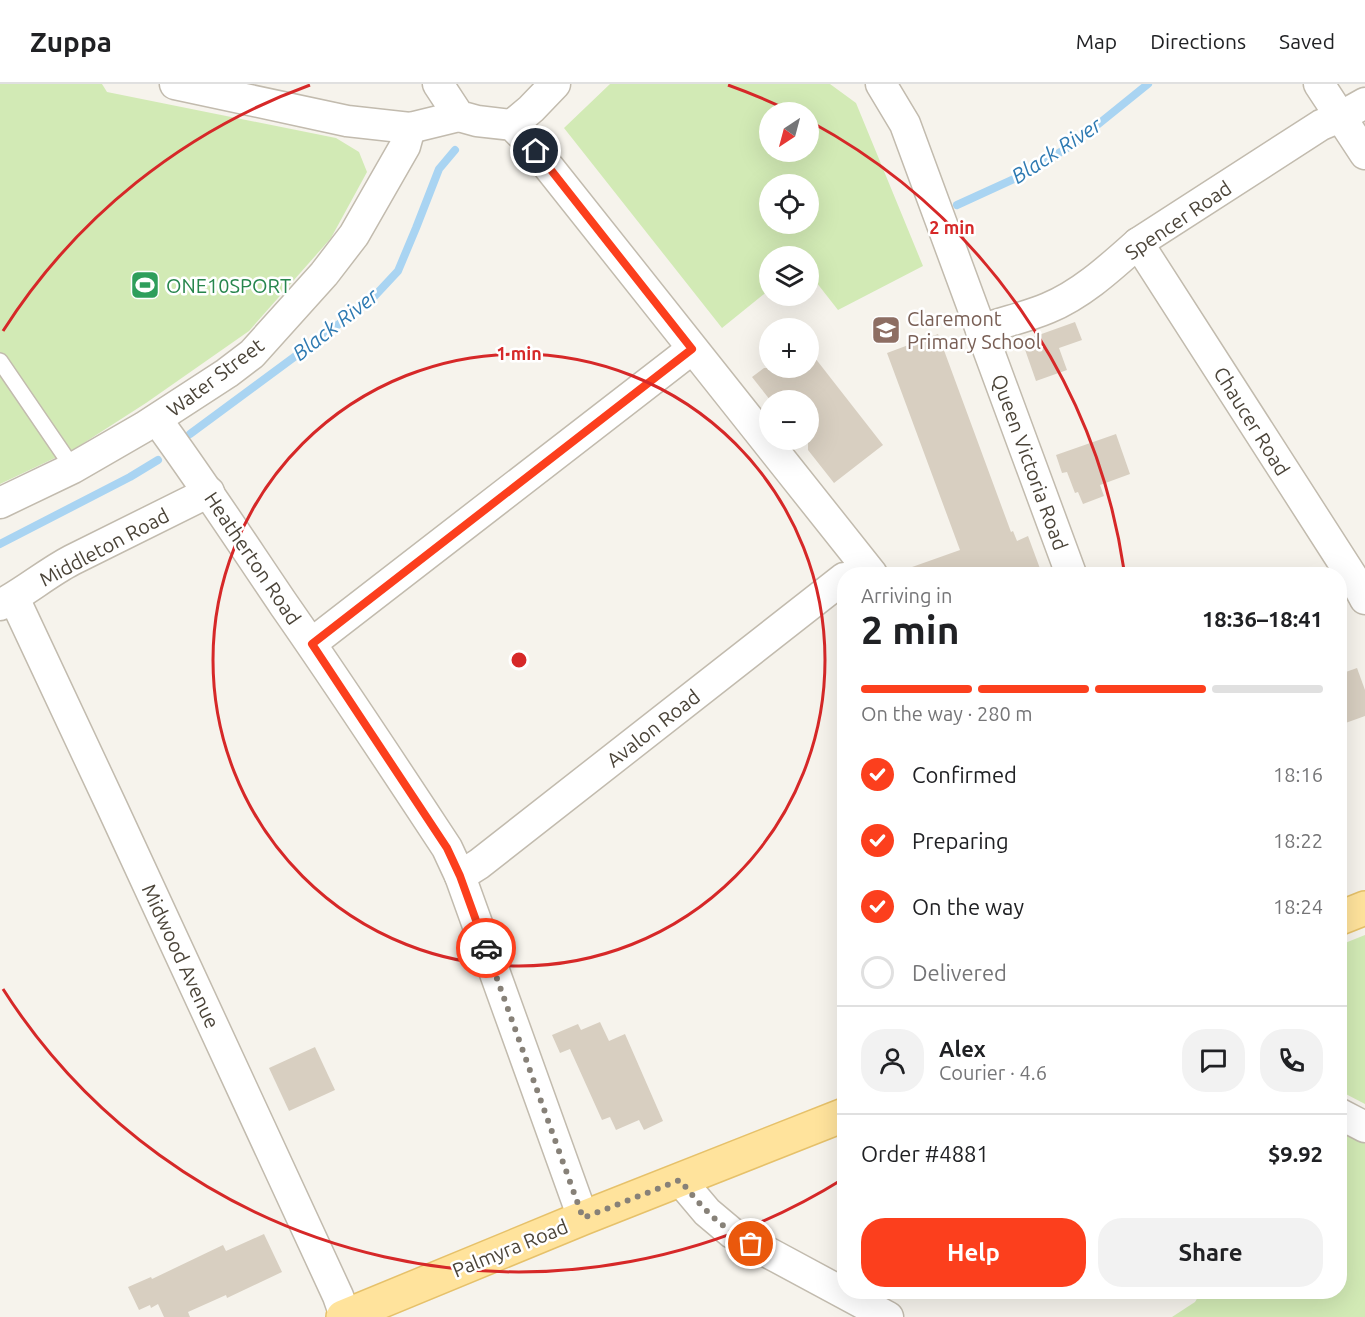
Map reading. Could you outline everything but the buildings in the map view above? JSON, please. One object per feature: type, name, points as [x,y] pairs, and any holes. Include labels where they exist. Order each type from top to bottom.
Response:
[{"type":"main road","points":[[1347,915],[1365,908]]},
{"type":"main road","name":"Palmyra Road","points":[[344,1317],[583,1218],[837,1118]]},
{"type":"street","points":[[175,84],[347,121],[410,128],[459,116],[477,121],[512,125],[536,151],[692,349],[853,567]]},
{"type":"street","points":[[438,84],[459,116]]},
{"type":"street","points":[[512,125],[531,110],[555,84]]},
{"type":"street","name":"Queen Victoria Road","points":[[881,84],[904,124],[1068,567]]},
{"type":"street","points":[[1319,84],[1353,110],[1365,154]]},
{"type":"street","name":"Spencer Road","points":[[981,330],[1048,309],[1069,298],[1112,267],[1138,243],[1321,125],[1353,110]]},
{"type":"street","name":"Water Street","points":[[0,503],[73,468],[157,420],[252,354],[324,274],[354,236],[405,146],[410,128]]},
{"type":"street","name":"Chaucer Road","points":[[1138,243],[1346,567]]},
{"type":"street","points":[[312,644],[692,349]]},
{"type":"street","name":"Heatherton Road","points":[[157,420],[312,644],[447,848],[460,876],[583,1218]]},
{"type":"street","name":"Middleton Road","points":[[7,601],[72,560],[209,492]]},
{"type":"street","name":"Chaucer Road","points":[[1347,568],[1365,600]]},
{"type":"street","name":"Avalon Road","points":[[460,876],[480,864],[837,588]]},
{"type":"street","name":"Midwood Avenue","points":[[7,601],[117,818],[338,1296],[344,1317]]},
{"type":"street","points":[[1347,1118],[1365,1127]]},
{"type":"street","points":[[680,1180],[707,1212],[732,1233],[837,1290]]},
{"type":"street","points":[[855,1299],[888,1317]]},
{"type":"lane","points":[[0,361],[73,468]]},
{"type":"green space","name":"ONE10SPORT","points":[[0,84],[102,84],[107,92],[336,138],[359,152],[367,172],[331,238],[249,331],[146,403],[76,448],[0,484]]},
{"type":"green space","points":[[610,84],[830,84],[856,103],[923,266],[838,310],[819,286],[819,246],[759,246],[759,298],[722,328],[564,128]]},
{"type":"green space","points":[[1365,935],[1365,1104],[1347,1095],[1347,942]]},
{"type":"green space","points":[[1347,1118],[1365,1127],[1365,1317],[1172,1317],[1197,1299],[1347,1299]]},
{"type":"waterway","name":"Black River","points":[[957,205],[1025,174],[1075,143],[1148,84]]},
{"type":"waterway","name":"Black River","points":[[190,434],[370,301],[398,271],[439,169],[455,150]]},
{"type":"waterway","name":"Black River","points":[[0,544],[130,477],[158,460]]},
{"type":"way so far","points":[[486,948],[583,1218],[680,1180],[707,1212],[732,1233],[751,1244]]},
{"type":"place","name":"ONE10SPORT","points":[[145,285]]},
{"type":"place","name":"Claremont Primary School","points":[[886,330]]},
{"type":"route","points":[[486,948],[460,876],[447,848],[312,644],[692,349],[536,151]]}]
